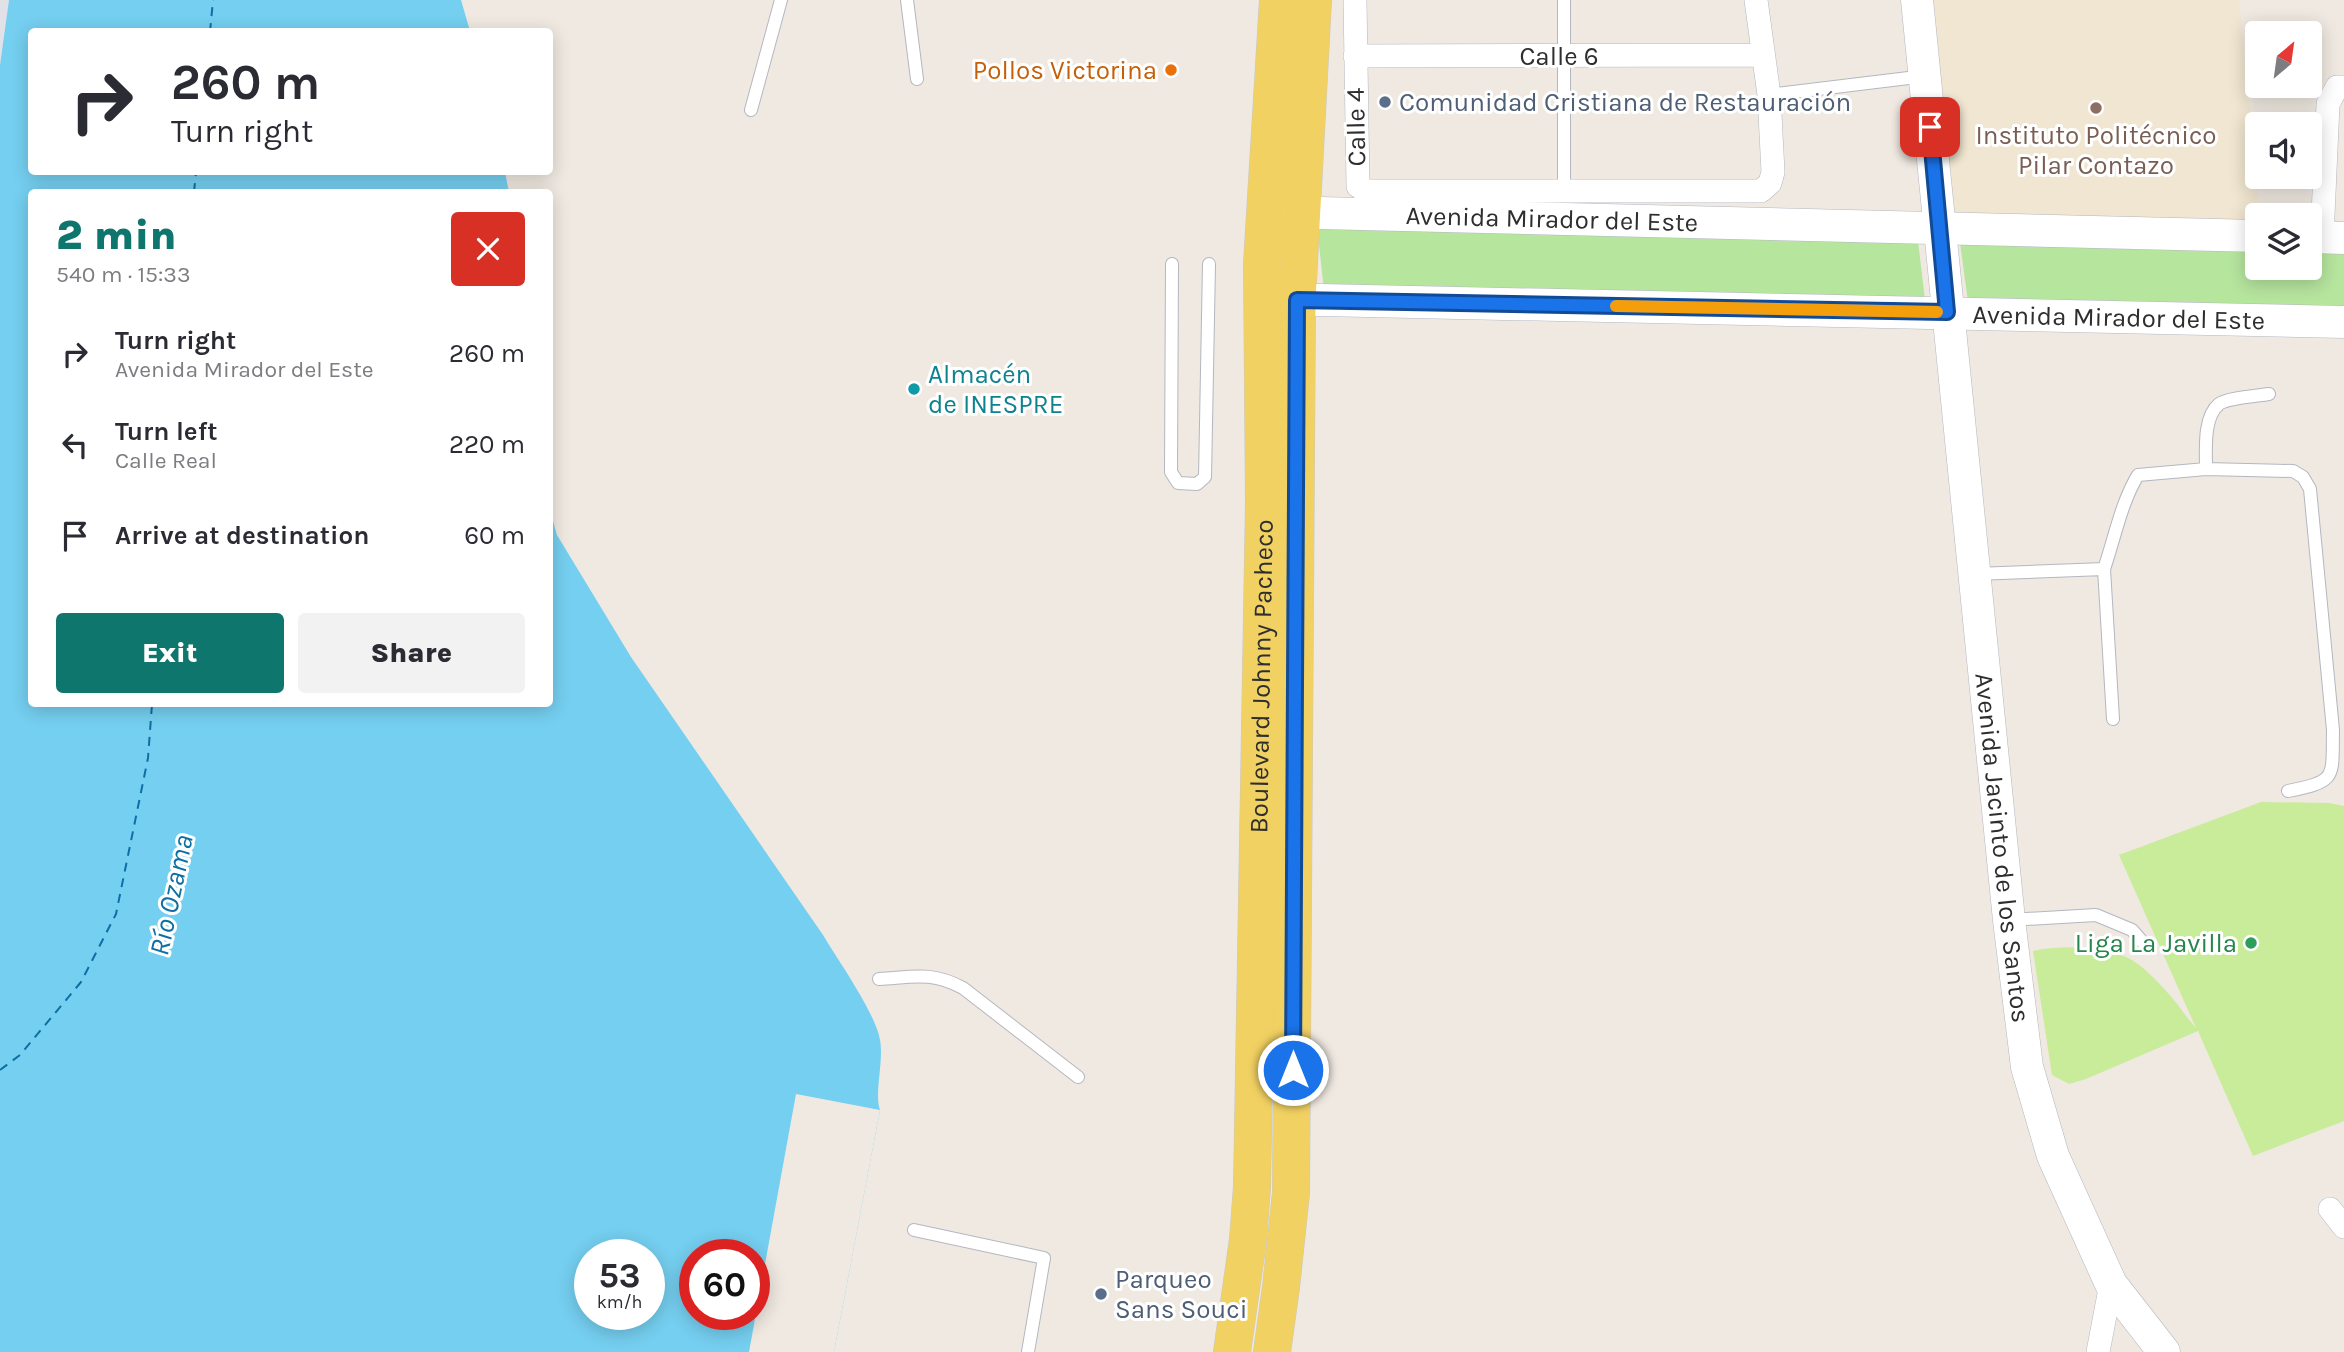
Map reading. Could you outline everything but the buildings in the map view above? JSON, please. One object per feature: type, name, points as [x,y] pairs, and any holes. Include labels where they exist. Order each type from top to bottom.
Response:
[{"type":"main road","name":"Boulevard Johnny Pacheco","points":[[1278,0],[1283,212]]},
{"type":"main road","name":"Boulevard Johnny Pacheco","points":[[1272,1352],[1268,1226],[1252,1187],[1264,502],[1280,299],[1262,264],[1283,212],[1313,0]]},
{"type":"main road","name":"Boulevard Johnny Pacheco","points":[[1232,1352],[1268,1226]]},
{"type":"street","name":"Calle 4","points":[[1355,0],[1360,190],[1761,191],[1770,183],[1773,172],[1769,96]]},
{"type":"street","points":[[1756,0],[1769,96]]},
{"type":"street","name":"Avenida Jacinto de los Santos","points":[[1917,0],[2008,920],[2028,1067],[2053,1156],[2111,1284],[2164,1352]]},
{"type":"street","name":"Calle 6","points":[[1355,57],[1763,55]]},
{"type":"street","points":[[2325,238],[2328,104],[2333,91],[2337,87],[2344,87]]},
{"type":"street","name":"Avenida Mirador del Este","points":[[1283,212],[2245,236]]},
{"type":"street","name":"Avenida Mirador del Este","points":[[1280,299],[2344,322]]},
{"type":"street","points":[[2098,1352],[2111,1284]]},
{"type":"lane","points":[[751,110],[781,0]]},
{"type":"lane","points":[[907,0],[917,79]]},
{"type":"lane","points":[[1564,0],[1564,191]]},
{"type":"lane","points":[[1769,96],[1925,76]]},
{"type":"lane","points":[[1171,264],[1171,472],[1178,483],[1197,484],[1205,477],[1209,264]]},
{"type":"lane","points":[[2206,469],[2211,413],[2221,402],[2269,394]]},
{"type":"lane","points":[[2113,719],[2104,569],[2127,493],[2138,475],[2206,469],[2293,471],[2303,477],[2309,489],[2333,730],[2332,768],[2326,781],[2288,791]]},
{"type":"lane","points":[[1975,575],[2104,569]]},
{"type":"lane","points":[[2008,920],[2096,915],[2132,930],[2147,947]]},
{"type":"lane","points":[[879,979],[925,976],[944,978],[963,988],[1078,1077]]},
{"type":"lane","points":[[914,1230],[1044,1258],[1028,1352]]},
{"type":"shaded area","points":[[0,0],[9,0],[0,65]]},
{"type":"shaded area","name":"Instituto Politécnico Pilar Contazo","points":[[1933,0],[2239,0],[2245,61],[2245,98],[2249,98],[2250,112],[2245,112],[2245,189],[2257,189],[2259,203],[2245,203],[2245,231],[1954,225]]},
{"type":"green space","points":[[1317,227],[1918,241],[1926,308],[1324,290]]},
{"type":"green space","points":[[1960,243],[2245,250],[2245,280],[2322,280],[2322,252],[2344,253],[2344,315],[1969,309]]},
{"type":"green space","name":"Liga La Javilla","points":[[2261,802],[2329,803],[2344,806],[2344,1121],[2253,1156],[2198,1031],[2086,1079],[2069,1084],[2052,1075],[2033,951],[2080,948],[2126,957],[2154,978],[2196,1028],[2119,855]]},
{"type":"water","name":"Río Ozama","points":[[9,0],[461,0],[469,28],[28,28],[28,175],[506,175],[508,189],[28,189],[28,707],[553,707],[553,521],[557,535],[631,657],[823,935],[864,1002],[877,1029],[881,1048],[878,1095],[880,1110],[834,1352],[0,1352],[0,65]]},
{"type":"pier","points":[[796,1094],[880,1110],[834,1352],[749,1352],[753,1330],[770,1330],[770,1239]]},
{"type":"ferry route","points":[[210,28],[213,0]]},
{"type":"ferry route","points":[[194,189],[196,175]]},
{"type":"ferry route","points":[[0,1070],[20,1055],[81,982],[116,914],[148,758],[152,707]]},
{"type":"slow traffic","points":[[1616,306],[1937,312]]},
{"type":"place","name":"Pollos Victorina","points":[[1171,70]]},
{"type":"place","name":"Comunidad Cristiana de Restauración","points":[[1385,102]]},
{"type":"place","name":"Instituto Politécnico Pilar Contazo","points":[[2096,108]]},
{"type":"place","name":"Almacén de INESPRE","points":[[914,389]]},
{"type":"place","name":"Liga La Javilla","points":[[2251,943]]},
{"type":"place","name":"Parqueo Sans Souci","points":[[1101,1294]]},
{"type":"route","points":[[1293,1070],[1297,300],[1947,312],[1930,127]]}]
